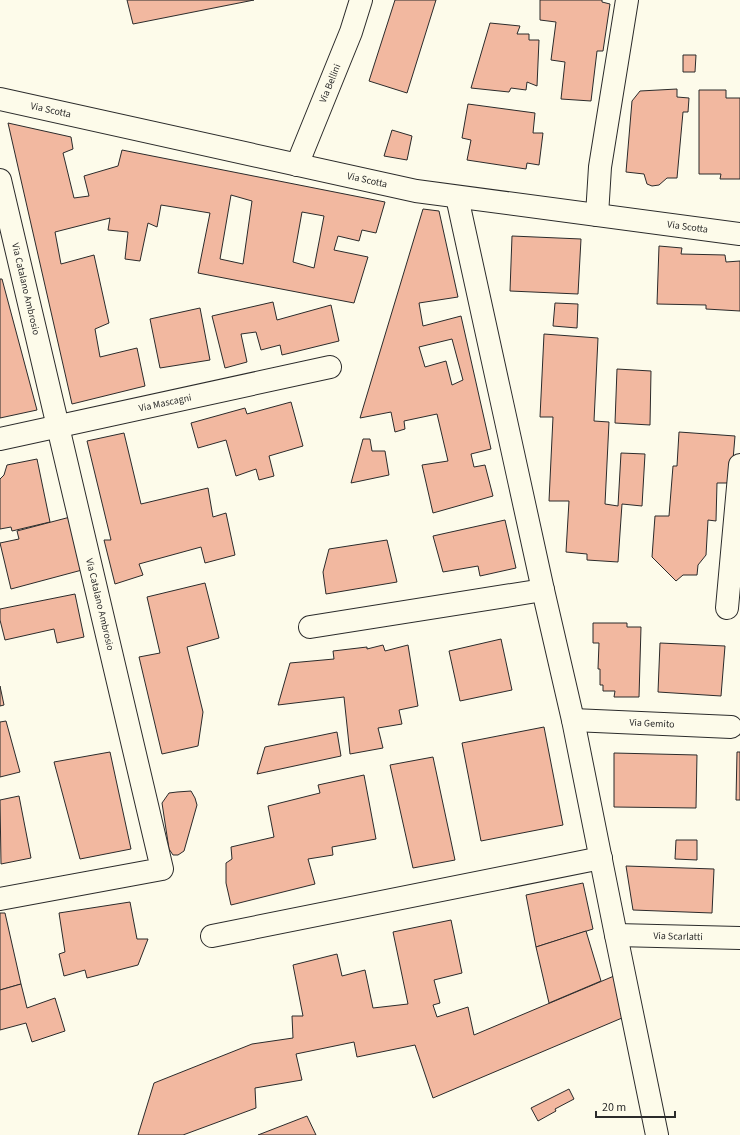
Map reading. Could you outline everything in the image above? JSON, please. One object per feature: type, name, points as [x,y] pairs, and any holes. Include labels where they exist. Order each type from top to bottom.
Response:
[{"type":"street","name":"Via Bellini","points":[[297,165],[351,32],[361,0]]},
{"type":"street","points":[[597,215],[600,168],[627,0]]},
{"type":"street","name":"Via Scotta","points":[[0,99],[401,188],[457,197],[740,234]]},
{"type":"street","name":"Via Catalano Ambrosio","points":[[0,180],[162,869],[0,899]]},
{"type":"street","points":[[457,197],[573,720],[657,1135]]},
{"type":"street","name":"Via Mascagni","points":[[0,439],[330,367]]},
{"type":"street","points":[[727,608],[740,465]]},
{"type":"street","points":[[310,627],[543,590]]},
{"type":"street","name":"Via Gemito","points":[[573,720],[732,727]]},
{"type":"street","points":[[212,936],[601,858]]},
{"type":"street","name":"Via Scarlatti","points":[[616,935],[740,938]]},
{"type":"building","points":[[127,0],[254,0],[133,24]]},
{"type":"building","points":[[395,0],[436,0],[407,93],[369,81]]},
{"type":"building","points":[[540,0],[602,0],[602,2],[610,4],[603,51],[597,51],[591,101],[561,99],[565,62],[551,60],[556,22],[540,20]]},
{"type":"building","points":[[490,23],[520,26],[517,34],[529,34],[529,40],[539,40],[537,86],[527,82],[526,90],[511,88],[509,92],[471,88]]},
{"type":"building","points":[[683,55],[696,55],[695,72],[683,72]]},
{"type":"building","points":[[677,89],[677,97],[689,98],[688,112],[683,112],[677,178],[667,178],[659,185],[652,186],[647,184],[644,174],[626,172],[632,101],[640,91]]},
{"type":"building","points":[[699,90],[726,90],[726,98],[740,98],[740,179],[720,179],[721,174],[699,174]]},
{"type":"building","points":[[468,104],[535,113],[533,133],[543,133],[539,165],[527,163],[526,169],[467,160],[471,140],[462,138]]},
{"type":"building","points":[[8,123],[71,137],[73,149],[63,153],[74,198],[89,196],[84,176],[118,166],[122,150],[385,202],[376,233],[362,230],[359,241],[338,236],[334,250],[368,257],[354,303],[198,273],[210,213],[161,205],[157,227],[148,223],[140,261],[125,259],[128,232],[108,230],[110,218],[55,232],[61,264],[94,255],[109,323],[95,329],[100,357],[137,348],[145,386],[72,404]],"holes":[[[231,195],[252,201],[243,264],[220,259]],[[302,212],[324,216],[314,268],[293,262]]]},
{"type":"building","points":[[392,130],[412,136],[407,160],[384,156]]},
{"type":"building","points":[[423,209],[439,211],[458,297],[419,303],[423,326],[461,316],[491,449],[471,454],[474,467],[485,465],[493,496],[433,513],[422,465],[448,461],[437,414],[404,421],[405,429],[395,432],[391,412],[360,418]],"holes":[[[452,339],[463,380],[452,385],[446,361],[425,367],[419,347]]]},
{"type":"building","points":[[512,236],[581,239],[578,294],[510,291]]},
{"type":"building","points":[[659,246],[682,248],[681,254],[725,255],[726,262],[740,261],[740,311],[706,309],[706,305],[657,304]]},
{"type":"building","points":[[0,279],[2,279],[37,410],[0,418]]},
{"type":"building","points":[[273,302],[277,320],[331,305],[339,341],[282,355],[280,345],[261,350],[256,332],[241,334],[247,362],[225,368],[212,316]]},
{"type":"building","points":[[555,303],[578,304],[577,328],[553,326]]},
{"type":"building","points":[[200,308],[210,360],[160,368],[150,319]]},
{"type":"building","points":[[544,334],[598,338],[594,421],[609,422],[605,504],[618,506],[621,453],[645,454],[642,506],[622,504],[618,562],[587,560],[587,554],[566,552],[569,501],[549,501],[553,417],[540,417]]},
{"type":"building","points":[[617,369],[651,371],[650,425],[615,423]]},
{"type":"building","points":[[291,402],[303,446],[269,456],[274,476],[259,480],[256,469],[236,476],[226,440],[198,448],[191,423],[245,408],[247,414]]},
{"type":"building","points":[[679,432],[735,436],[732,472],[727,483],[717,483],[716,521],[708,520],[706,555],[698,565],[697,575],[683,575],[676,581],[652,557],[655,516],[669,516],[673,466],[677,466]]},
{"type":"building","points":[[124,433],[141,504],[208,488],[213,517],[226,513],[235,555],[205,563],[201,547],[139,564],[143,575],[115,584],[104,540],[111,540],[87,441]]},
{"type":"building","points":[[363,439],[370,439],[372,451],[385,451],[389,475],[351,483]]},
{"type":"building","points":[[37,459],[50,522],[12,531],[11,527],[0,529],[0,479],[4,475],[7,465]]},
{"type":"building","points":[[74,516],[82,570],[11,589],[0,543],[19,539],[17,531]]},
{"type":"building","points":[[505,520],[516,568],[480,576],[478,566],[443,572],[433,536]]},
{"type":"building","points":[[387,540],[397,582],[326,594],[323,572],[329,549]]},
{"type":"building","points":[[205,583],[219,638],[187,647],[203,712],[198,746],[162,754],[139,657],[160,653],[147,597]]},
{"type":"building","points":[[75,594],[84,637],[57,643],[54,629],[5,640],[0,620],[0,609]]},
{"type":"building","points":[[593,623],[627,623],[627,627],[641,627],[639,697],[614,697],[615,691],[603,691],[603,685],[600,685],[600,669],[598,669],[599,643],[593,643]]},
{"type":"building","points":[[501,639],[512,690],[460,701],[449,651]]},
{"type":"building","points":[[660,643],[725,646],[721,696],[658,692]]},
{"type":"building","points":[[383,645],[385,651],[408,645],[418,706],[399,710],[402,724],[378,728],[383,748],[350,754],[344,697],[278,705],[290,663],[334,659],[333,651],[367,647],[367,649]]},
{"type":"building","points":[[0,686],[4,705],[0,706]]},
{"type":"building","points":[[6,721],[20,772],[0,777],[0,722]]},
{"type":"building","points":[[544,727],[563,825],[481,841],[462,743]]},
{"type":"building","points":[[337,732],[341,756],[257,774],[265,747]]},
{"type":"building","points":[[110,752],[131,849],[80,859],[54,762]]},
{"type":"building","points":[[737,752],[740,752],[740,800],[736,800]]},
{"type":"building","points":[[614,753],[697,755],[696,808],[614,807]]},
{"type":"building","points":[[433,757],[455,860],[413,868],[390,765]]},
{"type":"building","points":[[364,775],[376,839],[332,847],[333,855],[308,859],[315,884],[231,905],[226,883],[226,863],[232,859],[231,847],[274,837],[268,806],[320,793],[318,785]]},
{"type":"building","points":[[191,791],[197,805],[184,851],[178,855],[173,855],[169,849],[162,803],[169,793]]},
{"type":"building","points":[[19,796],[31,858],[1,864],[0,800]]},
{"type":"building","points":[[676,840],[697,840],[697,860],[675,859]]},
{"type":"building","points":[[626,866],[714,869],[712,913],[633,910]]},
{"type":"building","points":[[583,883],[593,929],[536,947],[526,895]]},
{"type":"building","points":[[130,902],[137,939],[148,939],[138,965],[87,978],[85,970],[64,976],[59,954],[65,952],[59,913]]},
{"type":"building","points":[[0,913],[5,913],[21,984],[0,990]]},
{"type":"building","points":[[451,920],[462,973],[434,980],[440,1003],[433,1005],[437,1017],[468,1007],[474,1035],[614,976],[622,1018],[433,1098],[415,1045],[357,1057],[354,1042],[296,1054],[302,1080],[255,1088],[256,1108],[183,1135],[138,1135],[154,1083],[252,1044],[293,1038],[292,1016],[303,1016],[293,965],[337,954],[342,976],[365,970],[373,1008],[408,1004],[393,932]]},
{"type":"building","points":[[586,931],[601,981],[549,1003],[536,947]]},
{"type":"building","points":[[21,984],[27,1008],[55,998],[65,1031],[32,1042],[26,1023],[0,1030],[0,990]]},
{"type":"building","points":[[569,1089],[574,1099],[555,1109],[556,1111],[538,1121],[531,1108]]},
{"type":"building","points":[[307,1116],[316,1135],[258,1135]]}]
